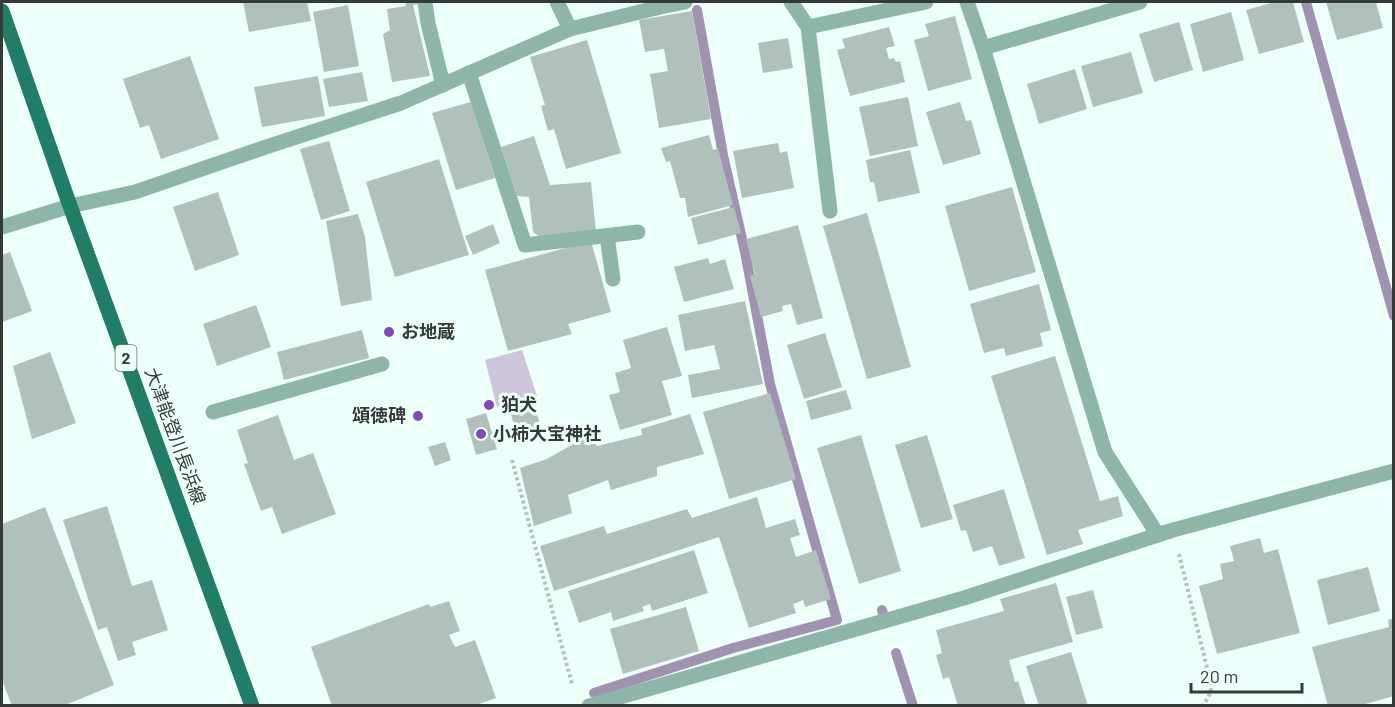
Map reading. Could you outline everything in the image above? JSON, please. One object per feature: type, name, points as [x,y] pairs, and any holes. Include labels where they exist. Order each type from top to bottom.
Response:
[{"type":"main road","name":"大津能登川長浜線","points":[[2,11],[70,206],[252,705]]},
{"type":"street","points":[[425,2],[442,85]]},
{"type":"street","points":[[557,2],[570,29]]},
{"type":"street","points":[[2,227],[70,206],[135,192],[401,103],[570,29],[685,2]]},
{"type":"street","points":[[792,2],[808,27],[830,211]]},
{"type":"street","points":[[808,27],[926,2]]},
{"type":"street","points":[[967,2],[984,48],[1106,452],[1165,533]]},
{"type":"street","points":[[984,48],[1140,2]]},
{"type":"street","points":[[469,73],[525,245],[638,232]]},
{"type":"street","points":[[608,236],[613,279]]},
{"type":"street","points":[[213,411],[382,364]]},
{"type":"street","points":[[589,705],[964,598],[1165,533],[1394,471]]},
{"type":"path","points":[[512,460],[575,694]]},
{"type":"path","points":[[1165,533],[1189,590],[1210,680],[1210,692],[1203,705]]},
{"type":"shaded area","points":[[522,350],[537,396],[497,407],[485,360]]},
{"type":"building","points":[[243,2],[307,2],[311,21],[249,32]]},
{"type":"building","points":[[405,2],[419,2],[413,5],[430,76],[392,82],[383,34],[390,30],[387,9],[406,6]]},
{"type":"building","points":[[1275,2],[1293,2],[1304,42],[1259,54],[1246,10]]},
{"type":"building","points":[[1326,2],[1376,2],[1383,28],[1337,40]]},
{"type":"building","points":[[348,5],[359,66],[324,72],[313,12]]},
{"type":"building","points":[[692,11],[711,119],[659,128],[650,74],[668,71],[664,49],[645,52],[639,20]]},
{"type":"building","points":[[1231,12],[1244,60],[1203,72],[1190,24]]},
{"type":"building","points":[[955,16],[972,79],[928,91],[914,40],[929,36],[925,24]]},
{"type":"building","points":[[1179,22],[1193,70],[1154,82],[1139,34]]},
{"type":"building","points":[[889,27],[895,46],[886,48],[889,59],[894,58],[896,62],[900,61],[905,82],[850,96],[837,50],[845,48],[842,39]]},
{"type":"building","points":[[788,38],[793,68],[763,73],[758,43]]},
{"type":"building","points":[[587,40],[621,153],[566,169],[554,129],[548,131],[541,106],[545,105],[530,57]]},
{"type":"building","points":[[1131,52],[1143,93],[1093,107],[1081,66]]},
{"type":"building","points":[[190,56],[219,139],[161,159],[149,125],[140,128],[123,79]]},
{"type":"building","points":[[1075,69],[1087,109],[1039,124],[1027,84]]},
{"type":"building","points":[[362,72],[368,101],[329,107],[323,79]]},
{"type":"building","points":[[318,76],[325,116],[262,127],[254,87]]},
{"type":"building","points":[[908,97],[918,146],[870,156],[859,107]]},
{"type":"building","points":[[471,102],[495,178],[456,190],[432,113]]},
{"type":"building","points":[[960,102],[966,121],[971,120],[981,154],[943,165],[926,112]]},
{"type":"building","points":[[709,135],[713,150],[718,148],[733,205],[688,217],[685,198],[680,198],[670,161],[666,162],[661,148]]},
{"type":"building","points":[[534,136],[550,185],[591,182],[596,232],[541,238],[533,232],[529,197],[517,196],[501,147]]},
{"type":"building","points":[[329,141],[350,211],[321,220],[300,149]]},
{"type":"building","points":[[778,143],[780,153],[787,151],[794,188],[742,198],[733,151]]},
{"type":"building","points":[[910,150],[920,193],[878,202],[874,182],[870,182],[866,160]]},
{"type":"building","points":[[439,159],[469,255],[395,277],[366,182]]},
{"type":"building","points":[[1012,187],[1036,272],[969,291],[945,206]]},
{"type":"building","points":[[218,192],[239,255],[195,271],[173,207]]},
{"type":"building","points":[[734,207],[741,233],[698,245],[691,218]]},
{"type":"building","points":[[867,213],[911,367],[867,379],[823,226]]},
{"type":"building","points":[[358,214],[365,237],[372,300],[341,306],[326,221]]},
{"type":"building","points":[[493,224],[500,243],[473,255],[465,236]]},
{"type":"building","points":[[798,225],[823,318],[797,325],[791,304],[782,306],[783,311],[761,317],[750,276],[755,274],[746,239]]},
{"type":"building","points":[[591,241],[611,312],[568,324],[572,334],[508,351],[485,270]]},
{"type":"building","points":[[10,252],[32,311],[2,322],[2,255]]},
{"type":"building","points":[[708,258],[710,264],[725,259],[734,289],[684,302],[674,267]]},
{"type":"building","points":[[1039,284],[1051,330],[1040,333],[1043,346],[1006,356],[1004,348],[984,353],[970,304]]},
{"type":"building","points":[[745,301],[763,384],[692,398],[688,375],[720,369],[714,345],[685,351],[678,315]]},
{"type":"building","points":[[256,305],[271,347],[217,366],[203,324]]},
{"type":"building","points":[[667,327],[682,376],[662,381],[672,415],[620,430],[609,395],[620,392],[615,373],[631,368],[623,340]]},
{"type":"building","points":[[362,330],[369,358],[284,380],[277,352]]},
{"type":"building","points":[[825,333],[842,387],[804,399],[787,345]]},
{"type":"building","points":[[50,352],[76,423],[32,439],[13,366]]},
{"type":"building","points":[[1055,356],[1100,501],[1118,496],[1123,516],[1078,530],[1083,544],[1047,555],[991,376]]},
{"type":"building","points":[[846,390],[852,409],[811,420],[806,401]]},
{"type":"building","points":[[770,393],[796,479],[729,499],[703,412]]},
{"type":"building","points":[[533,401],[544,438],[520,445],[509,408]]},
{"type":"building","name":"小柿大宝神社","points":[[486,413],[497,449],[476,455],[466,419]]},
{"type":"building","points":[[690,414],[704,454],[657,467],[657,476],[611,490],[608,480],[568,495],[572,513],[534,526],[520,468],[547,459],[589,435],[597,446],[642,435],[641,429]]},
{"type":"building","points":[[278,415],[294,460],[313,453],[336,514],[282,534],[272,507],[261,511],[244,464],[248,463],[237,430]]},
{"type":"building","points":[[861,435],[901,571],[859,584],[817,448]]},
{"type":"building","points":[[927,435],[953,519],[921,528],[895,445]]},
{"type":"building","points":[[445,442],[451,460],[435,466],[428,447]]},
{"type":"building","points":[[1004,489],[1025,558],[999,566],[992,546],[973,552],[966,530],[961,531],[953,505]]},
{"type":"building","points":[[757,497],[766,528],[795,519],[800,535],[790,538],[796,557],[816,550],[831,599],[805,607],[803,600],[793,604],[796,613],[749,628],[719,537],[554,591],[540,546],[604,526],[607,534],[687,509],[692,518]]},
{"type":"building","points":[[107,506],[132,586],[152,580],[168,630],[132,642],[136,655],[118,661],[107,627],[98,630],[63,520]]},
{"type":"building","points":[[45,507],[114,685],[63,706],[12,706],[2,680],[2,524]]},
{"type":"building","points":[[1260,538],[1264,553],[1278,549],[1300,633],[1217,654],[1199,586],[1223,579],[1220,564],[1234,561],[1230,546]]},
{"type":"building","points":[[694,550],[708,593],[652,611],[650,604],[642,607],[644,611],[613,621],[611,612],[579,623],[568,591]]},
{"type":"building","points":[[1368,567],[1380,611],[1328,625],[1317,580]]},
{"type":"building","points":[[1056,583],[1073,642],[1009,660],[1015,682],[1018,681],[1026,706],[958,706],[949,677],[943,679],[936,655],[942,653],[936,630],[1004,611],[1000,599]]},
{"type":"building","points":[[1093,590],[1103,628],[1076,635],[1066,597]]},
{"type":"building","points":[[449,601],[460,631],[449,635],[455,647],[475,640],[496,698],[473,706],[332,706],[311,647],[429,604],[430,607]]},
{"type":"building","points":[[686,607],[699,651],[623,674],[610,629]]},
{"type":"building","points":[[1394,618],[1394,696],[1358,706],[1328,706],[1312,647],[1389,627],[1388,620]]},
{"type":"building","points":[[1071,652],[1088,706],[1039,706],[1026,666]]},
{"type":"waterway","points":[[1306,2],[1394,316]]},
{"type":"waterway","points":[[594,693],[733,648],[837,620],[770,384],[745,252],[723,155],[697,10]]},
{"type":"waterway","points":[[896,653],[913,706]]},
{"type":"place","name":"お地蔵","points":[[389,332]]},
{"type":"place","name":"狛犬","points":[[489,405]]},
{"type":"place","name":"頌徳碑","points":[[418,416]]},
{"type":"place","name":"小柿大宝神社","points":[[481,434]]}]
